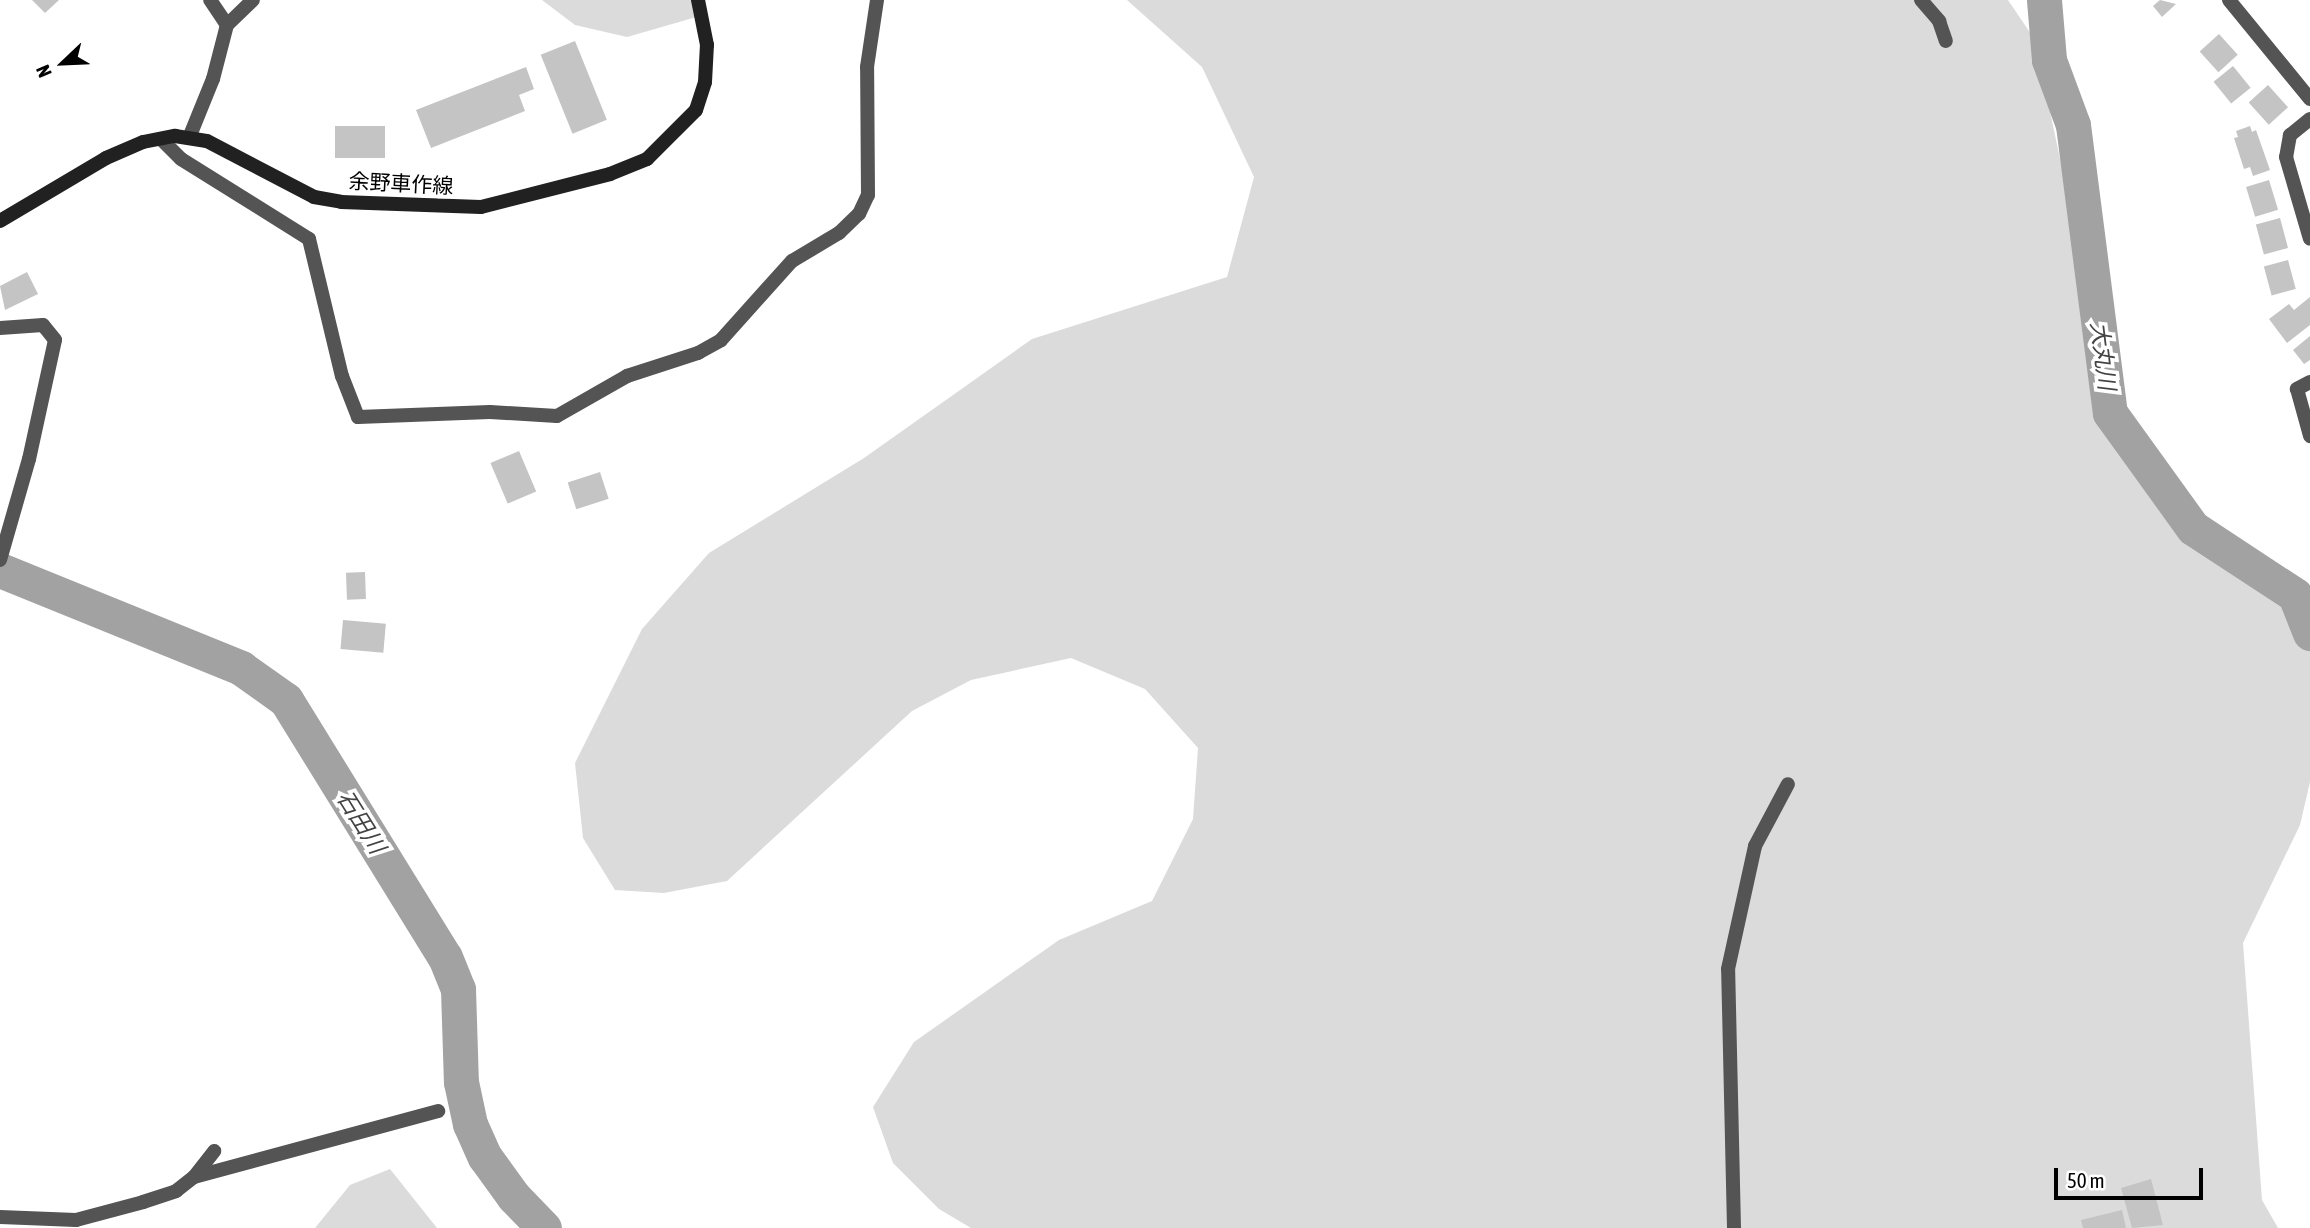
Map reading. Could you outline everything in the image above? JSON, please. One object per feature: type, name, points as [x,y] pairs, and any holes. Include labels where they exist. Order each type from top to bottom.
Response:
[{"type":"main road","name":"余野車作線","points":[[0,221],[106,158],[161,138],[207,141],[314,197],[341,202],[481,207],[515,201],[610,174],[647,159],[673,138],[695,110],[705,82],[707,45],[698,0]]},
{"type":"street","points":[[210,0],[227,26]]},
{"type":"street","points":[[190,138],[213,79],[227,26],[253,0]]},
{"type":"street","points":[[161,138],[181,159],[309,239],[342,376],[358,417],[490,412],[557,416],[627,376],[698,353],[721,340],[792,261],[839,233],[859,214],[868,195],[867,67],[877,0]]},
{"type":"street","points":[[1921,0],[1939,21],[1946,41]]},
{"type":"street","points":[[2229,0],[2310,99]]},
{"type":"street","points":[[2310,119],[2290,135],[2286,157],[2310,239]]},
{"type":"street","points":[[0,328],[43,325],[55,340],[29,458],[0,561]]},
{"type":"street","points":[[2310,382],[2297,389],[2310,436]]},
{"type":"street","points":[[1734,1228],[1728,969],[1755,846],[1788,784]]},
{"type":"street","points":[[194,1177],[438,1111]]},
{"type":"street","points":[[0,1217],[76,1220],[176,1191],[194,1177],[214,1151]]},
{"type":"shaded area","points":[[542,0],[704,0],[700,16],[627,37],[575,25]]},
{"type":"shaded area","points":[[1127,0],[2008,0],[2035,40],[2080,254],[2116,384],[2157,468],[2310,620],[2310,782],[2300,825],[2243,943],[2262,1200],[2278,1228],[971,1228],[939,1209],[893,1163],[873,1107],[914,1042],[1059,940],[1152,901],[1193,819],[1198,748],[1145,689],[1071,658],[971,680],[912,711],[727,881],[664,893],[615,890],[583,838],[575,763],[642,629],[709,553],[864,458],[1032,339],[1227,277],[1254,177],[1202,67]]},
{"type":"shaded area","points":[[390,1169],[437,1228],[315,1228],[350,1185]]},
{"type":"building","points":[[32,0],[59,0],[45,13]]},
{"type":"building","points":[[2160,0],[2176,4],[2162,17],[2153,6]]},
{"type":"building","points":[[2219,34],[2238,55],[2218,72],[2200,51]]},
{"type":"building","points":[[575,41],[607,120],[573,134],[541,55]]},
{"type":"building","points":[[2233,66],[2251,88],[2231,103],[2214,82]]},
{"type":"building","points":[[526,67],[534,89],[519,95],[525,111],[431,148],[416,110]]},
{"type":"building","points":[[2268,85],[2288,107],[2269,125],[2249,102]]},
{"type":"building","points":[[335,126],[385,126],[385,158],[335,158]]},
{"type":"building","points":[[2250,126],[2252,132],[2256,130],[2270,170],[2253,176],[2250,167],[2244,169],[2234,138],[2238,137],[2236,131]]},
{"type":"building","points":[[2269,180],[2278,210],[2255,217],[2246,187]]},
{"type":"building","points":[[2280,218],[2288,248],[2264,254],[2256,224]]},
{"type":"building","points":[[2288,260],[2296,289],[2272,295],[2264,266]]},
{"type":"building","points":[[27,272],[38,294],[5,310],[0,286]]},
{"type":"building","points":[[2310,297],[2310,325],[2287,343],[2269,319],[2289,304],[2294,310]]},
{"type":"building","points":[[2310,336],[2310,360],[2304,364],[2293,350]]},
{"type":"building","points":[[519,451],[536,492],[508,504],[490,463]]},
{"type":"building","points":[[600,472],[609,499],[576,509],[568,483]]},
{"type":"building","points":[[365,572],[366,599],[347,600],[346,573]]},
{"type":"building","points":[[343,620],[386,624],[383,653],[340,649]]},
{"type":"building","points":[[2151,1179],[2163,1225],[2132,1228],[2121,1188]]},
{"type":"building","points":[[2122,1210],[2126,1228],[2083,1228],[2081,1220]]},
{"type":"waterway","name":"大丸川","points":[[2044,0],[2049,60],[2073,125],[2110,413],[2193,528],[2295,595],[2310,633]]},
{"type":"waterway","name":"石田川","points":[[0,570],[241,668],[286,700],[445,957],[458,989],[461,1082],[470,1124],[485,1157],[514,1197],[544,1228]]}]
